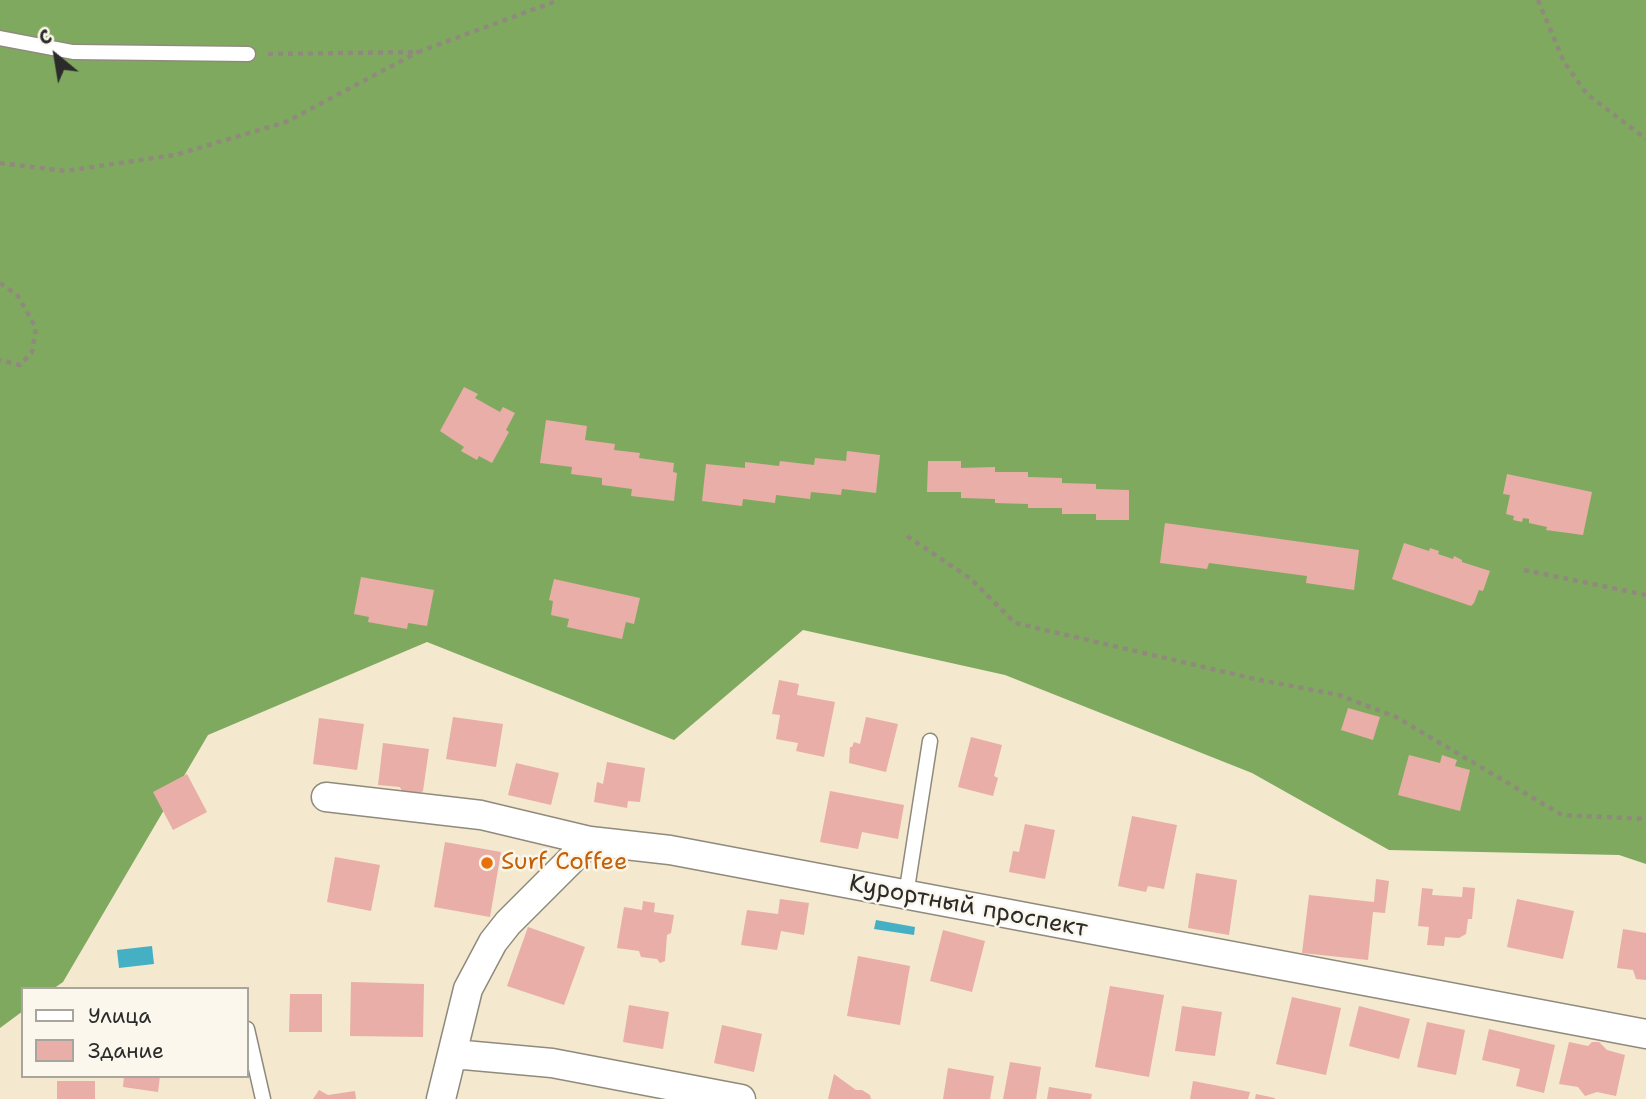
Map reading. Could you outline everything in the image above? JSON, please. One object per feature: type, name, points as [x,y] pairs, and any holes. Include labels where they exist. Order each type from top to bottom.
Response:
[{"type":"street","name":"Курортный проспект","points":[[326,797],[481,815],[590,841],[670,850],[1646,1034]]},
{"type":"street","points":[[441,1099],[468,989],[493,942],[508,923],[590,841]]},
{"type":"street","points":[[453,1054],[552,1063],[741,1099]]},
{"type":"lane","points":[[0,38],[73,52],[248,54]]},
{"type":"lane","points":[[906,895],[930,741]]},
{"type":"lane","points":[[248,1033],[263,1099]]},
{"type":"path","points":[[0,163],[65,171],[175,155],[286,122],[418,52],[559,0]]},
{"type":"path","points":[[1538,0],[1564,62],[1587,94],[1646,139]]},
{"type":"path","points":[[248,54],[418,52]]},
{"type":"path","points":[[0,283],[18,296],[36,328],[32,352],[20,365],[0,360]]},
{"type":"path","points":[[907,536],[971,579],[1014,623],[1255,679],[1339,695],[1396,717],[1562,815],[1646,819]]},
{"type":"path","points":[[1524,570],[1646,595]]},
{"type":"green space","points":[[0,0],[1646,0],[1646,864],[1619,855],[1389,850],[1252,773],[1005,675],[803,630],[674,740],[427,642],[208,735],[63,982],[56,987],[21,987],[21,1012],[0,1028]]},
{"type":"water","points":[[876,920],[915,927],[914,935],[874,929]]},
{"type":"water","points":[[152,946],[154,964],[119,968],[117,950]]},
{"type":"building","points":[[464,387],[478,394],[475,398],[500,412],[503,407],[515,413],[506,430],[509,432],[492,463],[479,456],[477,460],[461,451],[464,447],[440,431]]},
{"type":"building","points":[[546,420],[587,426],[585,440],[615,444],[614,450],[640,453],[639,458],[674,463],[673,472],[677,473],[674,501],[631,496],[632,489],[602,485],[602,478],[571,474],[572,467],[540,463]]},
{"type":"building","points":[[847,451],[880,455],[876,493],[842,489],[841,495],[811,492],[810,499],[776,495],[775,503],[743,499],[742,506],[702,501],[706,464],[745,468],[745,462],[779,466],[780,461],[814,465],[815,458],[846,461]]},
{"type":"building","points":[[928,461],[961,461],[961,468],[995,467],[995,472],[1028,472],[1028,477],[1062,478],[1062,483],[1096,484],[1096,489],[1129,490],[1129,520],[1096,520],[1096,514],[1062,514],[1062,508],[1028,508],[1028,504],[995,503],[995,499],[961,498],[961,492],[927,492]]},
{"type":"building","points":[[1507,474],[1592,492],[1583,535],[1546,530],[1547,527],[1529,523],[1529,519],[1523,518],[1522,522],[1513,520],[1514,516],[1506,514],[1510,495],[1503,494]]},
{"type":"building","points":[[1165,523],[1359,550],[1354,590],[1306,583],[1307,576],[1209,563],[1207,569],[1160,563]]},
{"type":"building","points":[[1404,543],[1429,551],[1430,548],[1439,551],[1438,554],[1453,559],[1454,556],[1462,562],[1490,571],[1483,591],[1479,590],[1471,606],[1392,579]]},
{"type":"building","points":[[361,577],[434,590],[427,626],[408,623],[407,629],[368,622],[369,617],[354,614]]},
{"type":"building","points":[[554,579],[640,598],[634,624],[626,622],[622,639],[567,627],[569,619],[551,615],[553,601],[549,600]]},
{"type":"building","points":[[779,680],[799,684],[797,695],[835,702],[824,757],[796,751],[798,743],[776,739],[780,715],[772,714]]},
{"type":"building","points":[[1348,708],[1380,717],[1373,740],[1341,730]]},
{"type":"building","points":[[453,717],[503,724],[496,767],[446,759]]},
{"type":"building","points":[[866,717],[898,724],[886,772],[849,763],[850,747],[854,742],[860,744]]},
{"type":"building","points":[[319,718],[364,724],[357,770],[313,764]]},
{"type":"building","points":[[971,737],[1002,745],[994,776],[998,778],[993,796],[958,787]]},
{"type":"building","points":[[383,743],[429,749],[423,791],[417,795],[403,794],[400,787],[378,785]]},
{"type":"building","points":[[1409,755],[1440,763],[1442,755],[1457,760],[1455,766],[1470,770],[1460,811],[1398,795]]},
{"type":"building","points":[[607,762],[645,768],[640,802],[628,801],[627,808],[594,802],[597,782],[603,784]]},
{"type":"building","points":[[516,763],[559,773],[551,805],[508,795]]},
{"type":"building","points":[[187,774],[207,812],[173,830],[153,792]]},
{"type":"building","points":[[830,791],[904,805],[898,839],[862,832],[858,849],[820,842]]},
{"type":"building","points":[[1132,816],[1177,825],[1164,889],[1148,886],[1146,892],[1118,886]]},
{"type":"building","points":[[1025,824],[1055,830],[1045,879],[1009,872],[1013,851],[1019,852]]},
{"type":"building","points":[[445,842],[501,852],[490,917],[434,907]]},
{"type":"building","points":[[335,857],[380,865],[371,911],[327,902]]},
{"type":"building","points":[[1196,873],[1237,880],[1229,935],[1188,928]]},
{"type":"building","points":[[1376,879],[1389,881],[1385,913],[1373,912],[1368,960],[1302,953],[1309,895],[1374,902]]},
{"type":"building","points":[[1463,887],[1475,888],[1472,919],[1468,919],[1466,934],[1459,938],[1445,937],[1444,946],[1427,945],[1429,927],[1418,926],[1422,888],[1433,889],[1432,895],[1462,897]]},
{"type":"building","points":[[780,899],[809,903],[804,935],[781,931],[777,950],[741,945],[747,910],[778,914]]},
{"type":"building","points":[[1517,899],[1574,911],[1563,959],[1507,947]]},
{"type":"building","points":[[643,901],[655,903],[654,912],[674,915],[671,933],[667,935],[665,961],[660,963],[657,959],[641,957],[639,951],[617,948],[624,907],[642,910]]},
{"type":"building","points":[[528,927],[585,947],[564,1005],[507,986]]},
{"type":"building","points":[[1623,929],[1646,933],[1646,980],[1636,979],[1633,970],[1617,968]]},
{"type":"building","points":[[943,930],[985,941],[972,992],[930,981]]},
{"type":"building","points":[[858,956],[910,966],[900,1025],[847,1016]]},
{"type":"building","points":[[351,982],[424,984],[423,1037],[350,1036]]},
{"type":"building","points":[[1110,986],[1164,995],[1149,1077],[1095,1067]]},
{"type":"building","points":[[290,994],[322,994],[322,1032],[289,1032]]},
{"type":"building","points":[[1292,997],[1341,1008],[1326,1075],[1276,1064]]},
{"type":"building","points":[[629,1005],[669,1012],[663,1049],[623,1042]]},
{"type":"building","points":[[1182,1006],[1222,1012],[1215,1056],[1175,1051]]},
{"type":"building","points":[[1359,1006],[1410,1019],[1399,1059],[1349,1046]]},
{"type":"building","points":[[1427,1022],[1465,1030],[1456,1075],[1417,1067]]},
{"type":"building","points":[[722,1025],[762,1034],[754,1072],[714,1063]]},
{"type":"building","points":[[1489,1029],[1555,1045],[1544,1093],[1516,1086],[1520,1069],[1482,1060]]},
{"type":"building","points":[[1569,1042],[1588,1046],[1592,1042],[1599,1042],[1607,1050],[1625,1055],[1616,1096],[1597,1092],[1585,1096],[1578,1087],[1559,1084]]},
{"type":"building","points":[[1010,1062],[1041,1067],[1036,1099],[1003,1099]]},
{"type":"building","points":[[948,1068],[994,1076],[990,1099],[943,1099]]},
{"type":"building","points":[[834,1074],[856,1090],[870,1095],[871,1099],[828,1099]]},
{"type":"building","points":[[124,1078],[160,1078],[158,1092],[123,1087]]},
{"type":"building","points":[[57,1081],[95,1081],[95,1099],[57,1099]]},
{"type":"building","points":[[1193,1081],[1250,1092],[1248,1099],[1190,1099]]},
{"type":"building","points":[[1049,1087],[1092,1094],[1091,1099],[1047,1099]]},
{"type":"building","points":[[319,1090],[328,1095],[355,1091],[356,1099],[313,1099]]},
{"type":"building","points":[[1256,1094],[1275,1098],[1275,1099],[1255,1099]]},
{"type":"place","name":"Surf Coffee","points":[[487,863]]}]
